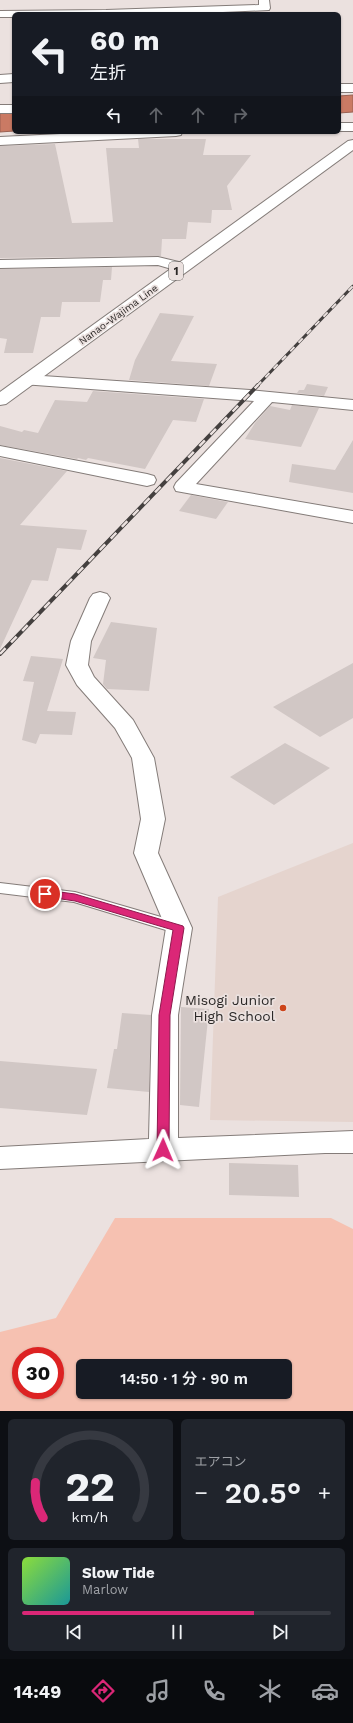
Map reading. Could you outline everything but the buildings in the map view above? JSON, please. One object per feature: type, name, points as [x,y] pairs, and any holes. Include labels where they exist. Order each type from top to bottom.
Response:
[{"type":"street","points":[[138,12],[265,8],[264,0]]},
{"type":"street","points":[[0,14],[12,14]]},
{"type":"street","points":[[0,79],[12,78]]},
{"type":"street","points":[[341,88],[353,88]]},
{"type":"street","points":[[0,109],[12,108]]},
{"type":"street","points":[[341,127],[353,127]]},
{"type":"street","points":[[0,141],[137,134]]},
{"type":"street","name":"Nanao-Wajima Line","points":[[1,398],[28,380],[353,144]]},
{"type":"street","points":[[0,264],[158,262],[182,267]]},
{"type":"street","points":[[28,380],[267,397],[353,405]]},
{"type":"street","points":[[267,397],[183,487],[353,517]]},
{"type":"street","points":[[0,451],[147,480]]},
{"type":"street","points":[[100,598],[81,641],[77,665],[85,680],[125,725],[143,758],[153,819],[146,854],[179,928],[165,1015],[163,1150]]},
{"type":"street","points":[[0,1158],[326,1142],[353,1142]]},
{"type":"lane","points":[[0,888],[75,897],[179,928]]},
{"type":"shaded area","points":[[353,95],[353,112],[341,113],[341,96]]},
{"type":"shaded area","points":[[12,112],[12,131],[0,132],[0,113]]},
{"type":"shaded area","name":"Misogi Junior High School","points":[[353,843],[353,1122],[210,1120],[218,897]]},
{"type":"shaded area","points":[[115,1218],[331,1218],[353,1229],[353,1411],[0,1411],[0,1332],[56,1318]]},
{"type":"railway","points":[[257,386],[353,286]]},
{"type":"railway","points":[[0,654],[258,385]]},
{"type":"place","name":"Misogi Junior High School","points":[[283,1008]]},
{"type":"route","points":[[45,894],[75,897],[179,928],[165,1015],[163,1150]]}]
